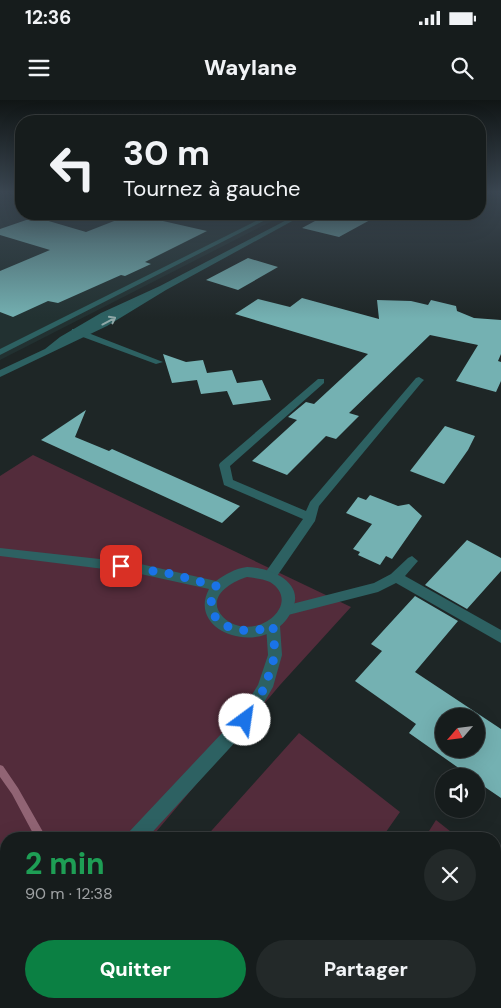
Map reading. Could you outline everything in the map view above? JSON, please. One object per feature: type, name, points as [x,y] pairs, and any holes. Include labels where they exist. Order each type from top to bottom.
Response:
[{"type":"street","points":[[0,352],[234,234]]},
{"type":"street","points":[[0,374],[144,302],[163,288],[264,234]]},
{"type":"street","points":[[79,333],[159,362]]},
{"type":"street","points":[[270,576],[282,555],[312,518],[314,505],[419,380]]},
{"type":"street","points":[[312,518],[228,482],[224,465],[321,381]]},
{"type":"street","points":[[0,552],[91,561],[172,574],[216,586]]},
{"type":"street","points":[[288,610],[378,587],[396,577],[412,561]]},
{"type":"street","points":[[246,572],[270,576],[280,582],[286,590],[289,600],[288,610],[282,619],[273,626],[260,631],[234,630],[222,624],[215,615],[211,605],[216,586],[230,576],[246,572]]},
{"type":"street","points":[[396,577],[501,637]]},
{"type":"street","points":[[141,832],[245,720],[265,687],[275,655],[273,626]]},
{"type":"shaded area","points":[[0,234],[246,234],[0,360]]},
{"type":"shaded area","points":[[33,455],[351,607],[280,685],[156,832],[0,832],[0,476]]},
{"type":"shaded area","points":[[299,733],[400,812],[386,832],[210,832]]},
{"type":"shaded area","points":[[436,820],[451,832],[428,832]]},
{"type":"building","points":[[200,234],[145,262],[151,264],[125,276],[121,275],[58,303],[48,301],[13,317],[0,312],[0,271],[50,250],[0,235]]},
{"type":"building","points":[[328,234],[344,234],[339,237]]},
{"type":"building","points":[[248,258],[278,267],[238,290],[206,280]]},
{"type":"building","points":[[302,298],[379,319],[377,300],[411,301],[428,305],[431,300],[456,306],[457,311],[474,318],[501,320],[501,354],[498,361],[501,362],[501,381],[496,392],[456,381],[478,345],[430,335],[349,413],[359,416],[336,439],[326,436],[287,475],[252,461],[297,420],[288,417],[306,402],[314,404],[368,354],[235,314],[258,299],[290,307]]},
{"type":"building","points":[[163,354],[186,362],[203,360],[207,373],[232,370],[237,383],[262,380],[271,400],[233,405],[227,391],[201,394],[197,380],[172,383]]},
{"type":"building","points":[[86,410],[75,437],[109,451],[112,449],[240,506],[222,523],[41,440]]},
{"type":"building","points":[[445,426],[475,436],[468,450],[444,484],[410,471]]},
{"type":"building","points":[[370,495],[398,506],[409,504],[422,516],[392,559],[386,556],[380,565],[358,555],[360,552],[353,549],[372,524],[346,513],[358,497],[366,500]]},
{"type":"building","points":[[467,540],[501,558],[501,571],[467,609],[425,585]]},
{"type":"building","points":[[415,596],[458,621],[415,672],[469,708],[435,708],[435,751],[409,733],[416,724],[355,681],[382,651],[371,644]]},
{"type":"building","points":[[485,718],[501,729],[501,798],[485,787],[485,768],[459,768],[444,758],[485,758]]},
{"type":"waterway","points":[[0,769],[38,832]]},
{"type":"route","points":[[121,566],[172,574],[216,586],[211,605],[215,615],[222,624],[234,630],[260,631],[273,626],[272,635],[275,655],[265,687],[245,720]]}]
